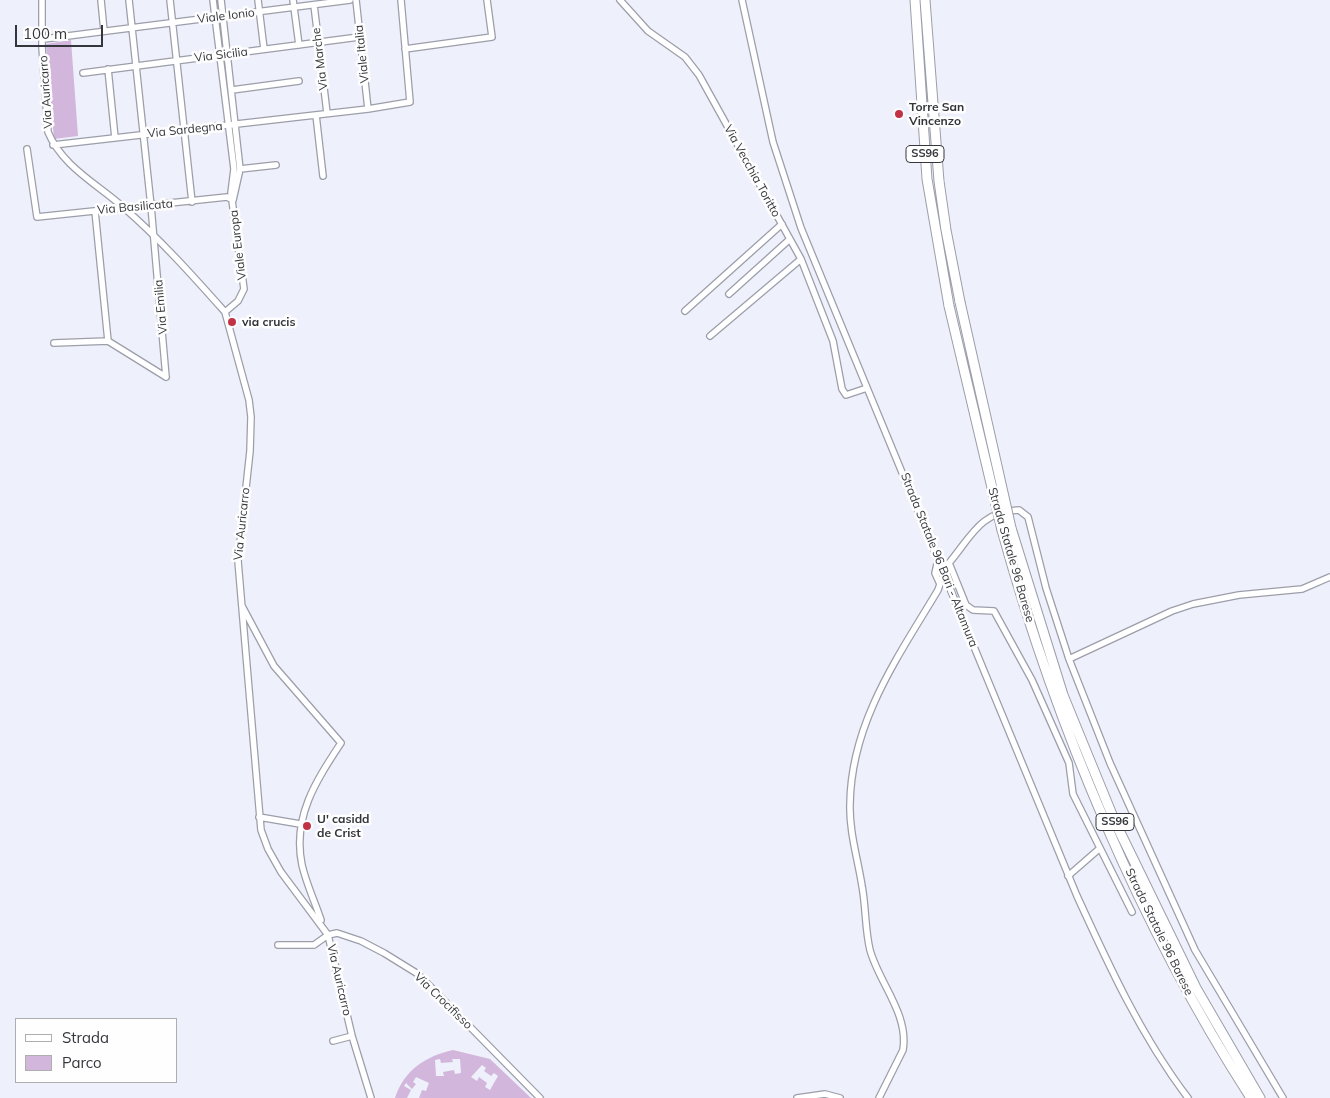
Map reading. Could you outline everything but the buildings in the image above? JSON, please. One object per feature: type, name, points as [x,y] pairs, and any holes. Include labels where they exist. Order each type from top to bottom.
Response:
[{"type":"highway","name":"Strada Statale 96 Barese","points":[[915,0],[927,179],[949,306],[1006,529],[1062,695],[1115,822],[1196,988],[1260,1098]]},
{"type":"highway","name":"Strada Statale 96 Barese","points":[[925,0],[939,181],[946,230],[1020,595],[1049,677],[1106,822],[1139,895],[1195,1004],[1251,1098]]},
{"type":"street","name":"Via Auricarro","points":[[42,0],[44,38],[42,47],[48,132],[53,145],[73,167],[124,208],[225,312],[249,400],[251,417],[250,451],[238,561],[259,817],[268,849],[281,872],[328,935],[352,1036],[373,1098]]},
{"type":"street","points":[[100,0],[104,31]]},
{"type":"street","name":"Via Emilia","points":[[108,341],[166,377],[144,134],[129,0]]},
{"type":"street","points":[[170,0],[192,202]]},
{"type":"street","name":"Viale Europa","points":[[213,0],[234,169],[231,193],[244,288],[238,301],[225,312]]},
{"type":"street","name":"Viale Europa","points":[[221,0],[240,169],[233,200]]},
{"type":"street","points":[[258,0],[264,49]]},
{"type":"street","points":[[293,0],[299,44]]},
{"type":"street","name":"Viale Ionio","points":[[44,38],[350,0]]},
{"type":"street","name":"Viale Italia","points":[[356,0],[368,109]]},
{"type":"street","points":[[400,0],[405,49],[492,37],[487,0]]},
{"type":"street","name":"Via Vecchia Toritto","points":[[620,0],[648,31],[685,56],[699,75],[801,259],[833,341],[842,389],[846,394],[867,388]]},
{"type":"street","name":"Strada Statale 96 Bari - Altamura","points":[[742,0],[760,93],[772,142],[801,228],[1068,876],[1109,968],[1138,1021],[1188,1098]]},
{"type":"street","name":"Via Marche","points":[[314,5],[327,113]]},
{"type":"street","name":"Via Sicilia","points":[[83,73],[360,37]]},
{"type":"street","name":"Via Sardegna","points":[[53,145],[236,125],[410,102],[405,49]]},
{"type":"street","points":[[108,69],[115,138]]},
{"type":"street","points":[[232,90],[299,81]]},
{"type":"street","points":[[316,114],[323,176]]},
{"type":"street","name":"Via Basilicata","points":[[27,149],[36,217],[227,198],[233,200]]},
{"type":"street","points":[[240,169],[276,165]]},
{"type":"street","points":[[54,342],[108,341],[95,211]]},
{"type":"street","points":[[685,311],[782,224]]},
{"type":"street","points":[[729,294],[790,239]]},
{"type":"street","points":[[710,336],[801,259]]},
{"type":"street","points":[[941,567],[949,563],[981,522],[990,517],[1013,510],[1026,513],[1046,588],[1069,659],[1110,763],[1195,950],[1283,1098]]},
{"type":"street","points":[[880,1098],[903,1050],[905,1041],[893,1001],[870,948],[866,907],[850,806],[851,780],[857,750],[876,695],[938,590],[940,584],[936,573],[938,560]]},
{"type":"street","points":[[949,563],[966,605],[973,610],[994,612],[1032,680],[1069,763],[1073,794],[1132,912]]},
{"type":"street","points":[[1069,659],[1172,610],[1239,595],[1302,589],[1330,577]]},
{"type":"street","points":[[240,603],[274,666],[341,743],[308,797],[300,824],[302,864],[323,927]]},
{"type":"street","points":[[259,817],[300,824]]},
{"type":"street","points":[[1068,876],[1099,849]]},
{"type":"street","name":"Via Crocifisso","points":[[328,935],[337,933],[361,941],[418,974],[540,1098]]},
{"type":"street","points":[[278,945],[314,946],[328,935]]},
{"type":"street","points":[[334,1041],[352,1036]]},
{"type":"street","points":[[797,1098],[825,1094],[840,1098]]},
{"type":"green space","points":[[71,40],[78,136],[54,139],[46,44]]},
{"type":"green space","points":[[453,1050],[490,1059],[531,1098],[419,1098],[422,1090],[426,1091],[429,1083],[416,1077],[413,1082],[416,1084],[412,1089],[406,1083],[404,1086],[411,1090],[407,1098],[395,1098],[399,1088],[410,1072],[425,1060]],"holes":[[[440,1059],[441,1063],[453,1062],[452,1059],[460,1059],[461,1073],[455,1074],[454,1070],[443,1072],[444,1076],[436,1076],[435,1060]],[[482,1065],[486,1068],[484,1071],[491,1076],[494,1073],[498,1076],[490,1090],[485,1087],[487,1083],[479,1077],[477,1081],[471,1077]]]},
{"type":"place","name":"Torre San Vincenzo","points":[[899,114]]},
{"type":"place","name":"via crucis","points":[[232,322]]},
{"type":"place","name":"U' casidd de Crist","points":[[307,826]]}]
